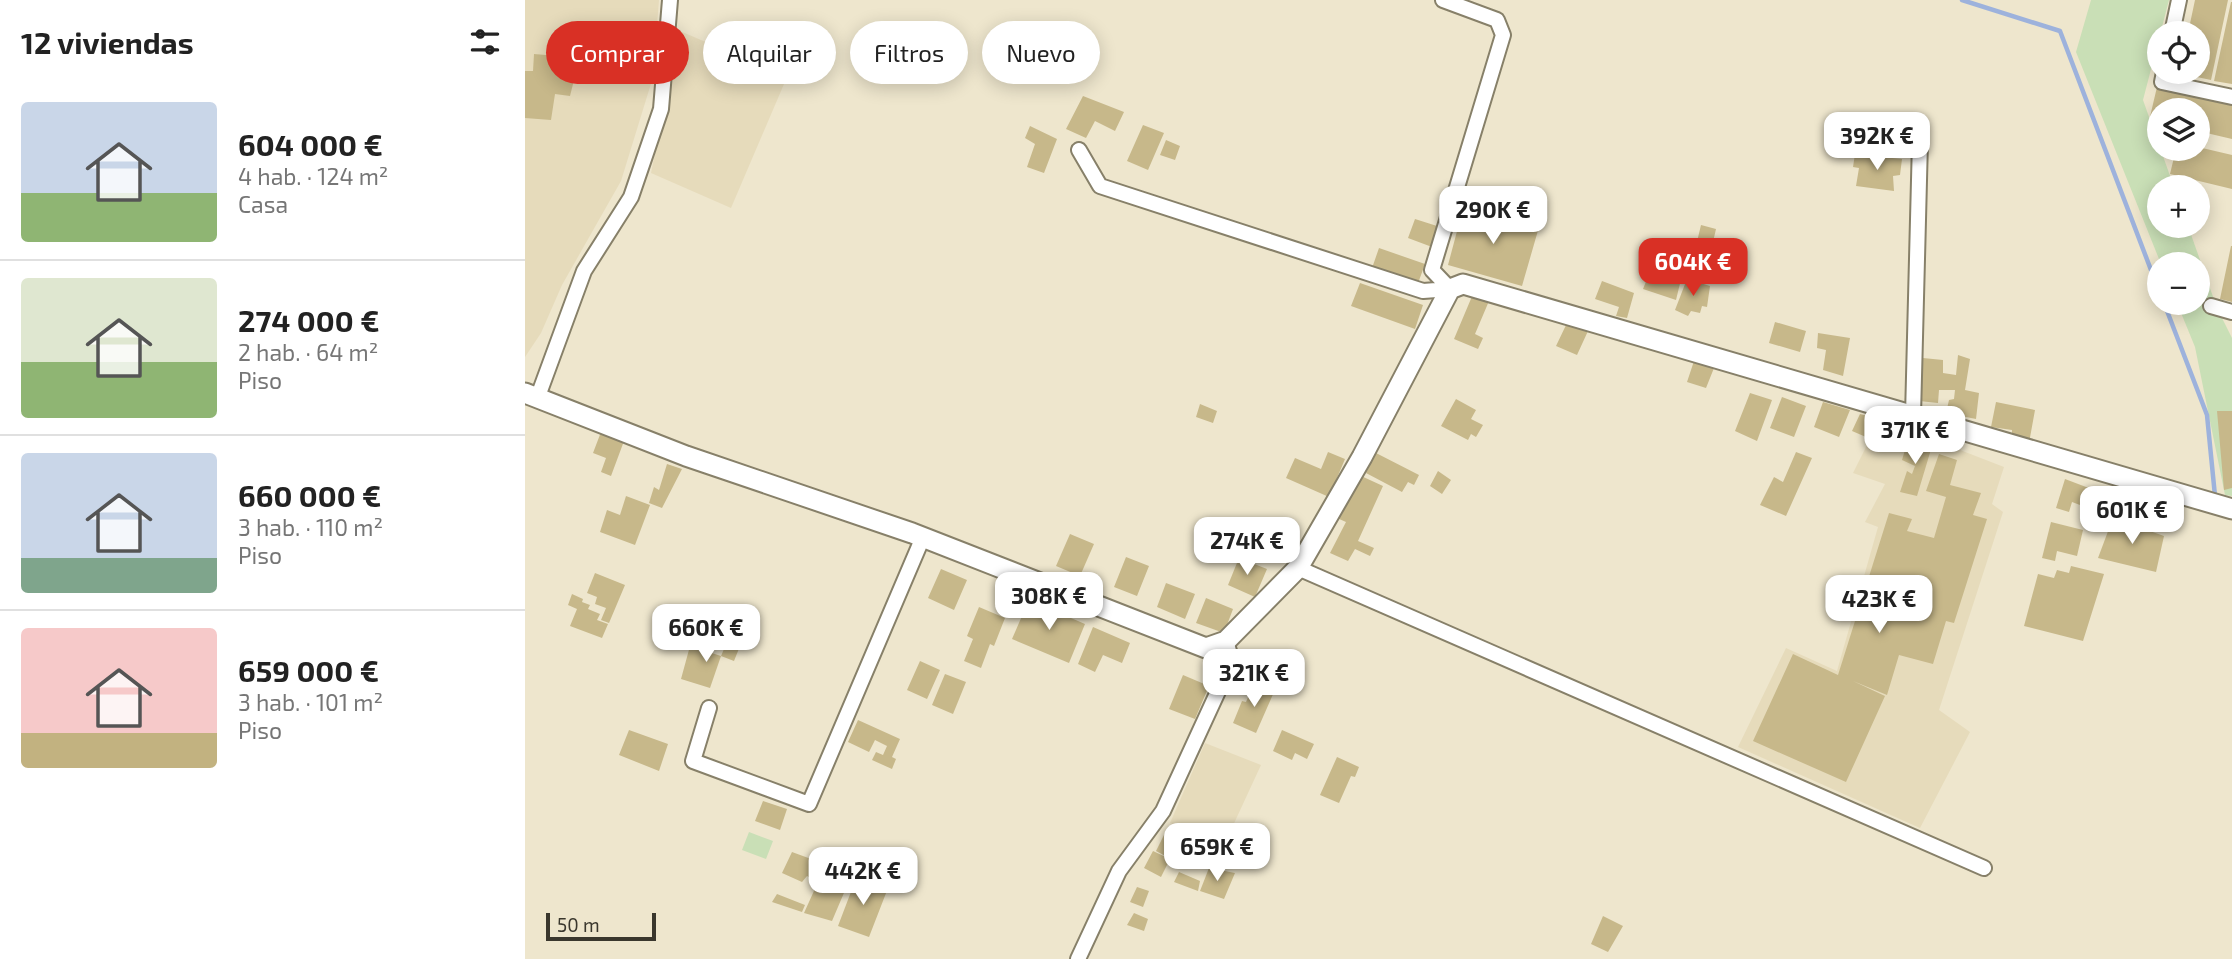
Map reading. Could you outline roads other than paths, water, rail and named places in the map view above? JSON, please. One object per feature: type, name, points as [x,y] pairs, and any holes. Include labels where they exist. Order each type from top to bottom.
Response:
[{"type":"main road","points":[[531,396],[686,456],[923,537],[1206,648],[1226,641],[1298,568],[1362,457],[1450,289],[1463,284],[2232,509]]},
{"type":"street","points":[[531,396],[584,271],[631,197],[661,109],[670,0]]},
{"type":"street","points":[[1443,0],[1497,20],[1503,35],[1432,270],[1450,289]]},
{"type":"street","points":[[2175,21],[2179,0]]},
{"type":"street","points":[[2187,84],[2232,97]]},
{"type":"street","points":[[1913,416],[1920,141]]},
{"type":"street","points":[[1079,150],[1100,186],[1423,291],[1450,289]]},
{"type":"street","points":[[2211,306],[2232,312]]},
{"type":"street","points":[[709,708],[693,761],[809,804],[923,537]]},
{"type":"street","points":[[1298,568],[1984,868]]},
{"type":"street","points":[[1078,959],[1119,871],[1163,811],[1232,662],[1226,641]]},
{"type":"waterway","points":[[1962,0],[2060,31],[2147,259]]},
{"type":"waterway","points":[[2169,315],[2207,415],[2215,496]]}]
